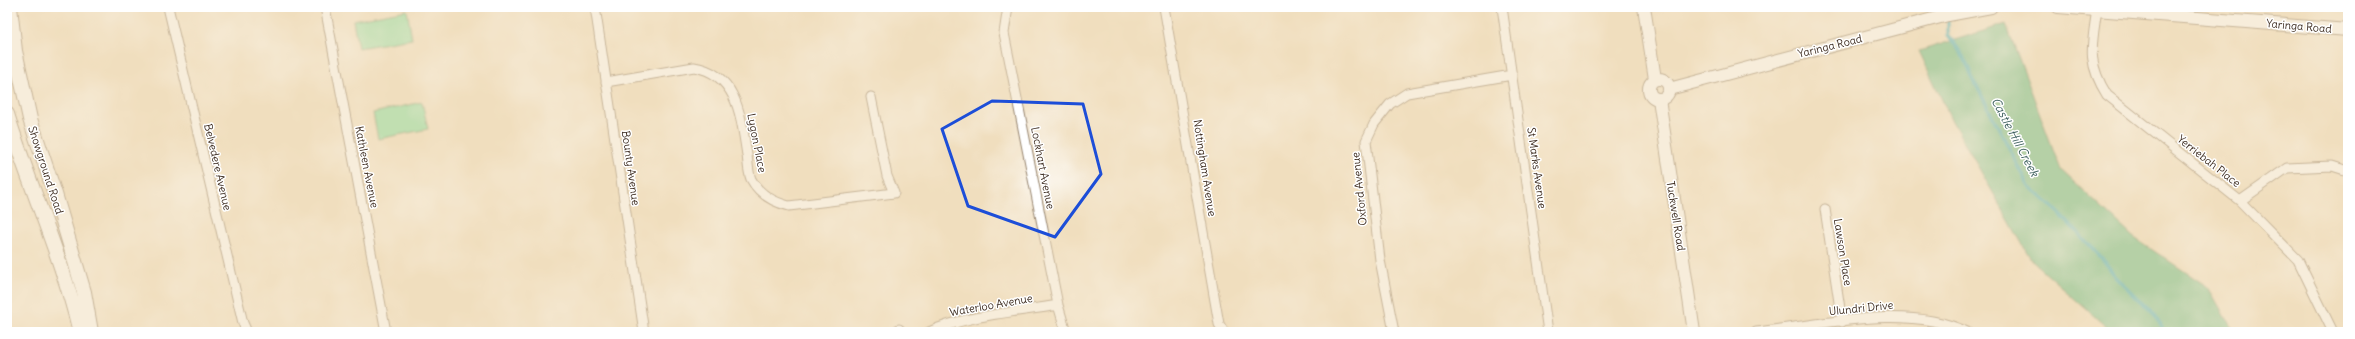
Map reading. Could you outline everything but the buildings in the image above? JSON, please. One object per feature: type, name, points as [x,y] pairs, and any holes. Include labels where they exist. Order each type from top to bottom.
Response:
[{"type":"main road","name":"Showground Road","points":[[10,7],[15,51],[30,119],[55,194],[84,292],[90,332]]},
{"type":"main road","name":"Showground Road","points":[[7,114],[57,252],[71,294],[80,332]]},
{"type":"street","name":"Belvedere Avenue","points":[[168,7],[243,323],[247,332]]},
{"type":"street","name":"Kathleen Avenue","points":[[325,7],[386,332]]},
{"type":"street","name":"Bounty Avenue","points":[[595,7],[644,332]]},
{"type":"street","name":"Lockhart Avenue","points":[[1008,7],[1004,33],[1058,305],[1066,332]]},
{"type":"street","name":"Nottingham Avenue","points":[[1164,7],[1219,324],[1224,332]]},
{"type":"street","name":"St Marks Avenue","points":[[1502,7],[1548,332]]},
{"type":"street","points":[[1644,7],[1655,79]]},
{"type":"street","name":"Yaringa Road","points":[[1669,89],[1948,15],[1991,7]]},
{"type":"street","name":"Yaringa Road","points":[[2058,7],[2157,10],[2348,30]]},
{"type":"street","name":"Yerriebah Place","points":[[2097,9],[2091,54],[2096,78],[2107,95],[2240,202],[2298,260],[2333,332]]},
{"type":"street","name":"Lygon Place","points":[[606,82],[694,67],[703,68],[716,74],[728,84],[735,96],[742,126],[750,178],[759,191],[776,203],[789,206],[894,193],[887,176],[871,97]]},
{"type":"street","name":"Oxford Avenue","points":[[1394,332],[1380,260],[1367,160],[1366,141],[1374,124],[1390,104],[1407,93],[1512,76]]},
{"type":"street","points":[[1655,79],[1665,80],[1669,89],[1667,96],[1659,99],[1651,96],[1648,90],[1650,83],[1655,79]]},
{"type":"street","name":"Tuckwell Road","points":[[1659,99],[1694,332]]},
{"type":"street","points":[[2240,202],[2287,168],[2332,166],[2348,170]]},
{"type":"street","name":"Lawson Place","points":[[1825,209],[1842,322]]},
{"type":"street","name":"Waterloo Avenue","points":[[929,332],[941,327],[967,321],[1058,305]]},
{"type":"street","name":"Ulundri Drive","points":[[1756,332],[1893,316],[1938,322],[1967,332]]},
{"type":"highlighted area","points":[[992,101],[1083,104],[1101,174],[1055,237],[968,206],[942,129]]},
{"type":"green space","points":[[407,10],[412,39],[358,48],[353,20]]},
{"type":"green space","points":[[2006,24],[2061,170],[2133,237],[2208,287],[2234,332],[2112,332],[2032,261],[1952,121],[1919,51]]},
{"type":"green space","points":[[422,102],[428,129],[378,139],[373,113]]},
{"type":"waterway","name":"Castle Hill Creek","points":[[1939,7],[1945,13]]},
{"type":"waterway","name":"Castle Hill Creek","points":[[1948,18],[1948,35],[1964,57],[1972,77],[2029,186],[2053,207],[2101,257],[2116,277],[2155,316],[2164,332]]}]
